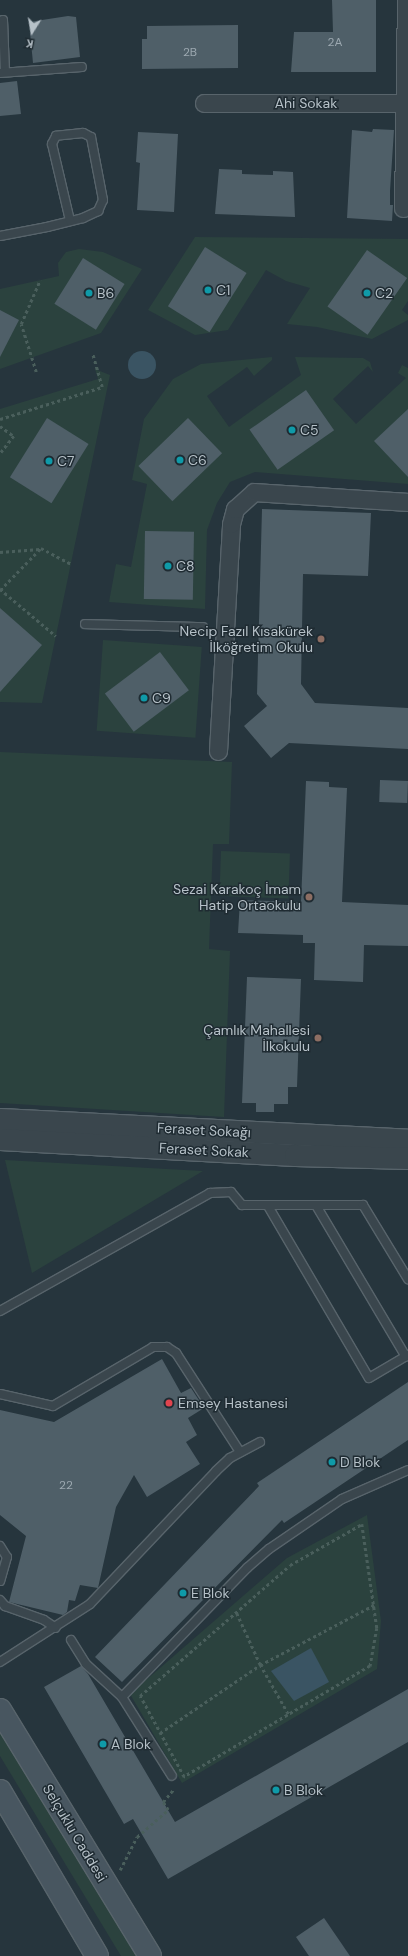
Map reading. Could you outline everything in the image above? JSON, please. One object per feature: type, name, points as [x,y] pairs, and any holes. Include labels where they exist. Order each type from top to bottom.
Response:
[{"type":"main road","name":"Selçuklu Caddesi","points":[[0,1710],[150,1956]]},
{"type":"main road","points":[[0,1791],[97,1956]]},
{"type":"street","points":[[403,208],[406,103],[406,0]]},
{"type":"street","name":"Ahi Sokak","points":[[204,103],[406,103]]},
{"type":"street","points":[[218,751],[231,524],[235,509],[254,492],[408,502]]},
{"type":"street","name":"Feraset Sokağı","points":[[0,1119],[408,1140]]},
{"type":"street","name":"Feraset Sokak","points":[[0,1139],[295,1155],[408,1158]]},
{"type":"lane","points":[[3,20],[3,73],[82,67]]},
{"type":"lane","points":[[0,236],[70,221],[98,211],[103,200],[91,137],[83,133],[56,136],[52,144],[70,221]]},
{"type":"lane","points":[[85,624],[204,627]]},
{"type":"lane","points":[[0,1311],[210,1193],[231,1192],[242,1205],[317,1207],[363,1205],[408,1279]]},
{"type":"lane","points":[[268,1206],[369,1378],[407,1356],[317,1207]]},
{"type":"lane","points":[[0,1394],[53,1406],[153,1347],[167,1347],[176,1353],[240,1452]]},
{"type":"lane","points":[[0,1662],[56,1628],[100,1595],[216,1471],[240,1452],[260,1442]]},
{"type":"lane","points":[[122,1697],[247,1568],[269,1549],[342,1499],[408,1470]]},
{"type":"lane","points":[[0,1546],[6,1557],[0,1581]]},
{"type":"lane","points":[[0,1600],[5,1606],[44,1620],[56,1628]]},
{"type":"lane","points":[[71,1640],[86,1664],[122,1697],[172,1776]]},
{"type":"path","points":[[36,372],[21,324],[40,280]]},
{"type":"path","points":[[0,419],[102,387],[92,353]]},
{"type":"path","points":[[0,426],[14,436],[0,454]]},
{"type":"path","points":[[41,548],[0,589],[56,636]]},
{"type":"path","points":[[0,552],[41,548],[71,564]]},
{"type":"path","points":[[180,1782],[184,1777],[370,1666],[377,1628],[362,1524],[290,1565],[140,1696],[184,1777]]},
{"type":"path","points":[[160,1733],[260,1665],[374,1605]]},
{"type":"path","points":[[236,1612],[260,1665],[288,1714]]},
{"type":"path","points":[[109,1890],[137,1837],[168,1810],[163,1802],[176,1787]]},
{"type":"green space","points":[[195,237],[408,239],[408,301],[402,310],[408,315],[408,320],[372,339],[317,327],[287,324],[310,288],[286,281],[266,270],[228,330],[195,335],[148,310]]},
{"type":"green space","points":[[79,249],[103,252],[142,269],[101,333],[0,369],[0,289],[59,276],[58,263],[66,252]]},
{"type":"green space","points":[[272,357],[272,360],[254,376],[247,367],[207,396],[229,427],[301,375],[295,357],[363,358],[370,362],[373,372],[368,366],[333,399],[356,424],[406,378],[398,373],[402,365],[408,368],[408,484],[255,472],[230,482],[217,503],[207,530],[205,609],[109,602],[116,564],[131,567],[147,484],[132,480],[144,419],[173,379],[201,364]]},
{"type":"green space","points":[[95,369],[110,375],[42,703],[0,702],[0,409],[98,379]]},
{"type":"green space","points":[[103,640],[202,647],[195,738],[97,731]]},
{"type":"green space","points":[[0,752],[232,762],[229,844],[213,844],[209,949],[230,951],[224,1117],[0,1103]]},
{"type":"green space","points":[[221,851],[290,853],[288,898],[219,896]]},
{"type":"green space","points":[[5,1160],[203,1171],[32,1273]]},
{"type":"green space","points":[[367,1515],[381,1621],[377,1669],[182,1783],[130,1694],[287,1558]]},
{"type":"green space","points":[[0,1729],[138,1956],[121,1956],[0,1756]]},
{"type":"water","points":[[142,351],[152,355],[156,365],[152,375],[142,379],[132,375],[128,365],[132,355]]},
{"type":"water","points":[[311,1648],[329,1682],[294,1701],[271,1671]]},
{"type":"building","points":[[332,0],[376,0],[376,72],[291,72],[294,32],[333,32]]},
{"type":"building","points":[[68,16],[76,17],[80,57],[33,63],[29,22]]},
{"type":"building","points":[[238,25],[238,68],[142,69],[142,39],[147,39],[147,26]]},
{"type":"building","points":[[17,81],[21,114],[0,116],[0,83]]},
{"type":"building","points":[[373,129],[394,130],[390,191],[390,205],[393,205],[392,221],[347,218],[352,130],[372,132]]},
{"type":"building","points":[[138,132],[178,134],[174,212],[137,210],[140,163],[136,162]]},
{"type":"building","points":[[219,169],[242,170],[242,174],[273,175],[273,171],[293,172],[295,217],[215,214]]},
{"type":"building","name":"C1","points":[[205,247],[247,273],[209,332],[168,306]]},
{"type":"building","name":"C2","points":[[367,250],[407,278],[368,335],[327,307]]},
{"type":"building","name":"B6","points":[[83,258],[125,284],[96,330],[54,304]]},
{"type":"building","points":[[0,310],[19,320],[0,357]]},
{"type":"building","name":"C5","points":[[306,390],[334,430],[278,470],[249,430]]},
{"type":"building","points":[[408,409],[408,477],[374,441]]},
{"type":"building","name":"C7","points":[[47,418],[89,444],[51,503],[10,477]]},
{"type":"building","name":"C6","points":[[188,418],[222,453],[172,501],[138,466]]},
{"type":"building","name":"Necip Fazıl Kısakürek İlköğretim Okulu","points":[[262,509],[371,513],[368,576],[303,574],[301,684],[315,703],[408,708],[408,749],[289,743],[271,758],[244,726],[267,706],[257,694]]},
{"type":"building","name":"C8","points":[[145,531],[194,532],[193,600],[144,599]]},
{"type":"building","points":[[0,608],[42,645],[0,692]]},
{"type":"building","name":"C9","points":[[160,652],[189,690],[134,732],[105,694]]},
{"type":"building","points":[[380,780],[408,781],[407,803],[379,802]]},
{"type":"building","points":[[306,781],[329,782],[329,787],[347,788],[342,902],[408,905],[408,946],[364,945],[363,982],[314,980],[315,943],[303,943],[303,935],[238,933],[240,900],[301,902]]},
{"type":"building","points":[[247,977],[301,979],[297,1087],[288,1087],[288,1104],[274,1104],[274,1112],[256,1112],[256,1103],[242,1103]]},
{"type":"building","points":[[162,1359],[181,1393],[191,1388],[204,1408],[188,1418],[197,1435],[186,1442],[200,1464],[147,1497],[134,1475],[116,1507],[98,1588],[80,1585],[75,1601],[69,1600],[67,1612],[63,1615],[9,1602],[26,1536],[0,1515],[0,1410],[54,1422]]},
{"type":"building","points":[[408,1382],[408,1440],[284,1523],[282,1520],[122,1682],[95,1657],[259,1486],[257,1483]]},
{"type":"building","name":"B Blok","points":[[81,1666],[88,1674],[175,1822],[408,1689],[408,1742],[168,1879],[133,1819],[124,1824],[44,1687]]},
{"type":"building","points":[[324,1918],[350,1956],[309,1956],[296,1937]]},
{"type":"place","name":"C1","points":[[208,290]]},
{"type":"place","name":"B6","points":[[89,293]]},
{"type":"place","name":"C2","points":[[367,293]]},
{"type":"place","name":"C5","points":[[292,430]]},
{"type":"place","name":"C6","points":[[180,460]]},
{"type":"place","name":"C7","points":[[49,461]]},
{"type":"place","name":"C8","points":[[168,566]]},
{"type":"place","name":"Necip Fazıl Kısakürek İlköğretim Okulu","points":[[321,639]]},
{"type":"place","name":"C9","points":[[144,698]]},
{"type":"place","name":"Sezai Karakoç İmam Hatip Ortaokulu","points":[[309,897]]},
{"type":"place","name":"Çamlık Mahallesi İlkokulu","points":[[318,1038]]},
{"type":"place","name":"Emsey Hastanesi","points":[[169,1403]]},
{"type":"place","name":"D Blok","points":[[332,1462]]},
{"type":"place","name":"E Blok","points":[[183,1593]]},
{"type":"place","name":"A Blok","points":[[103,1744]]},
{"type":"place","name":"B Blok","points":[[276,1790]]}]
